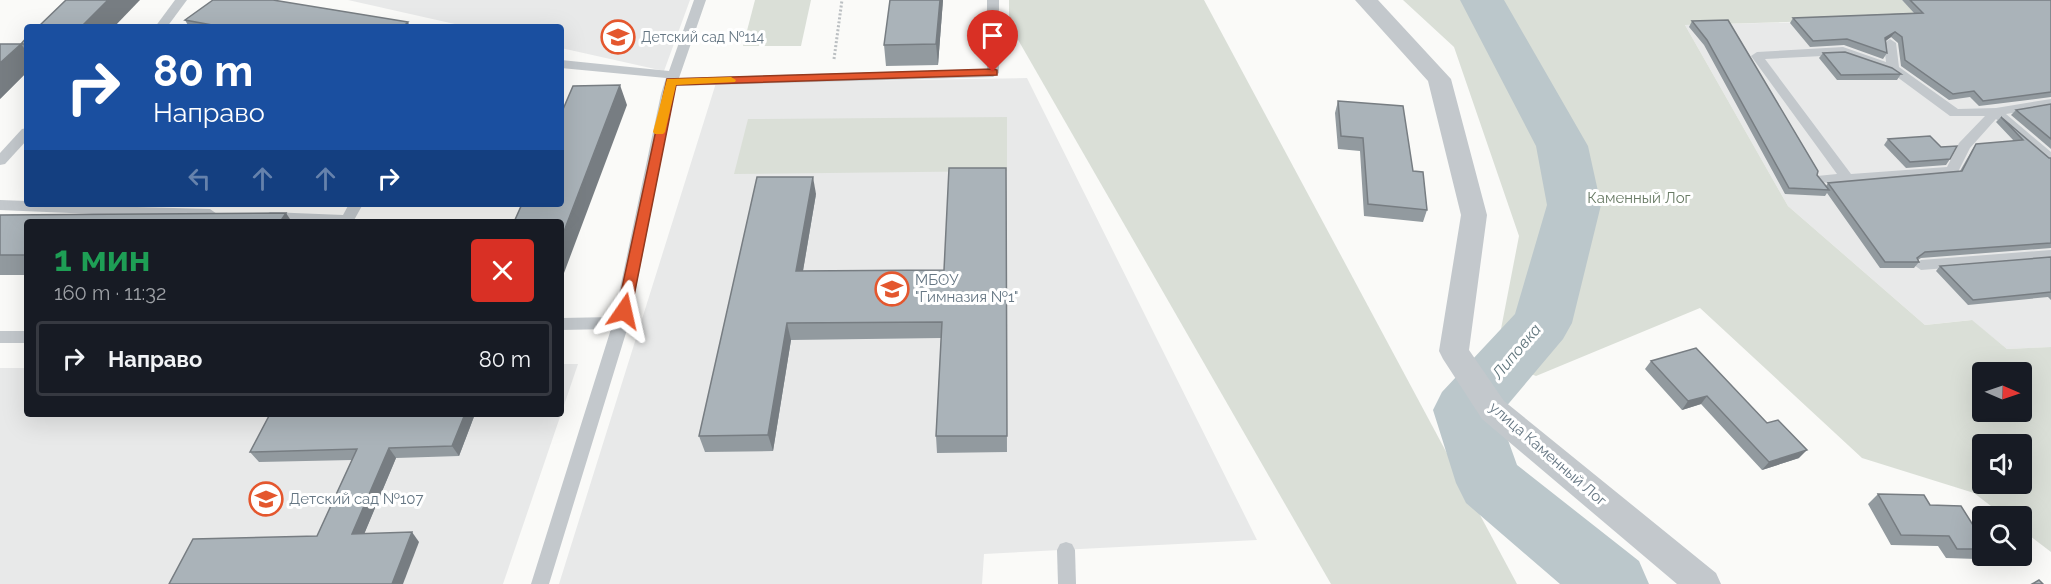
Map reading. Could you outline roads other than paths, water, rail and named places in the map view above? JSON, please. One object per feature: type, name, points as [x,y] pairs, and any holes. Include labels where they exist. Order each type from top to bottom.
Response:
[{"type":"street","name":"улица Каменный Лог","points":[[1366,0],[1439,79],[1474,215],[1454,351],[1493,410],[1703,584]]},
{"type":"lane","points":[[163,24],[181,0]]},
{"type":"lane","points":[[540,584],[621,323],[672,78],[700,0]]},
{"type":"lane","points":[[564,64],[672,78],[993,72],[993,0]]},
{"type":"lane","points":[[1890,43],[1893,68]]},
{"type":"lane","points":[[1847,179],[1756,56],[1843,51],[1893,68],[1954,113],[1996,112],[2051,103]]},
{"type":"lane","points":[[1996,112],[2051,159]]},
{"type":"lane","points":[[1822,179],[1952,171],[1964,146],[1996,112]]},
{"type":"lane","points":[[0,161],[24,135]]},
{"type":"lane","points":[[0,205],[24,206]]},
{"type":"lane","points":[[45,207],[227,215]]},
{"type":"lane","points":[[251,216],[308,219]]},
{"type":"lane","points":[[1921,265],[2051,255]]},
{"type":"lane","points":[[564,324],[621,323]]},
{"type":"lane","points":[[0,337],[24,337]]},
{"type":"lane","points":[[1066,550],[1067,584]]},
{"type":"waterway","name":"Липовка","points":[[1482,0],[1562,146],[1574,205],[1542,323],[1465,410],[1490,483],[1613,584]]},
{"type":"place","name":"Детский сад №114","points":[[618,37]]},
{"type":"place","name":"МБОУ \"Гимназия №1\"","points":[[892,289]]},
{"type":"place","name":"Детский сад №107","points":[[266,499]]},
{"type":"park label","name":"Каменный Лог","points":[[1639,198]]}]
